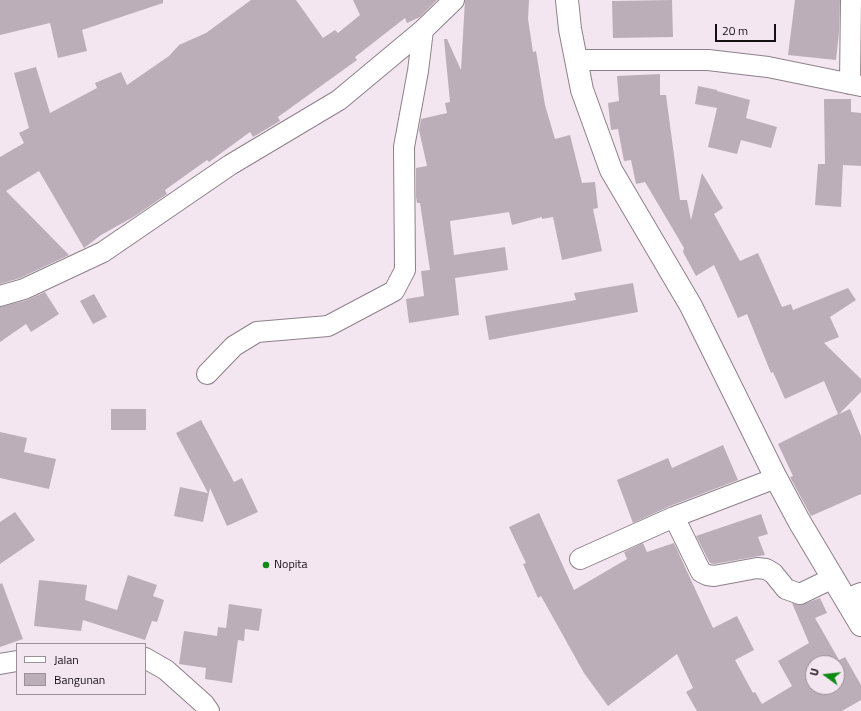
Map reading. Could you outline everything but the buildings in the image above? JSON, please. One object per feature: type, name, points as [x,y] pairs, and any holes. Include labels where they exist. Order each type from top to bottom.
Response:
[{"type":"street","points":[[0,296],[24,289],[103,252],[230,165],[339,100],[423,30],[454,0]]},
{"type":"street","points":[[567,0],[570,29],[582,90],[611,170],[691,306],[776,478],[833,578],[853,596],[861,625]]},
{"type":"street","points":[[576,60],[708,60],[768,67],[855,85],[851,0]]},
{"type":"street","points":[[207,374],[234,346],[257,332],[328,326],[394,291],[405,270],[404,147],[418,71],[423,30]]},
{"type":"street","points":[[580,559],[674,517],[776,478]]},
{"type":"street","points":[[674,517],[702,572],[707,575],[714,576],[757,568],[766,569],[773,573],[786,589],[800,594],[833,578]]},
{"type":"street","points":[[146,659],[166,670],[204,704],[209,711]]},
{"type":"street","points":[[0,664],[16,661]]},
{"type":"place","name":"Nopita","points":[[266,565]]}]
